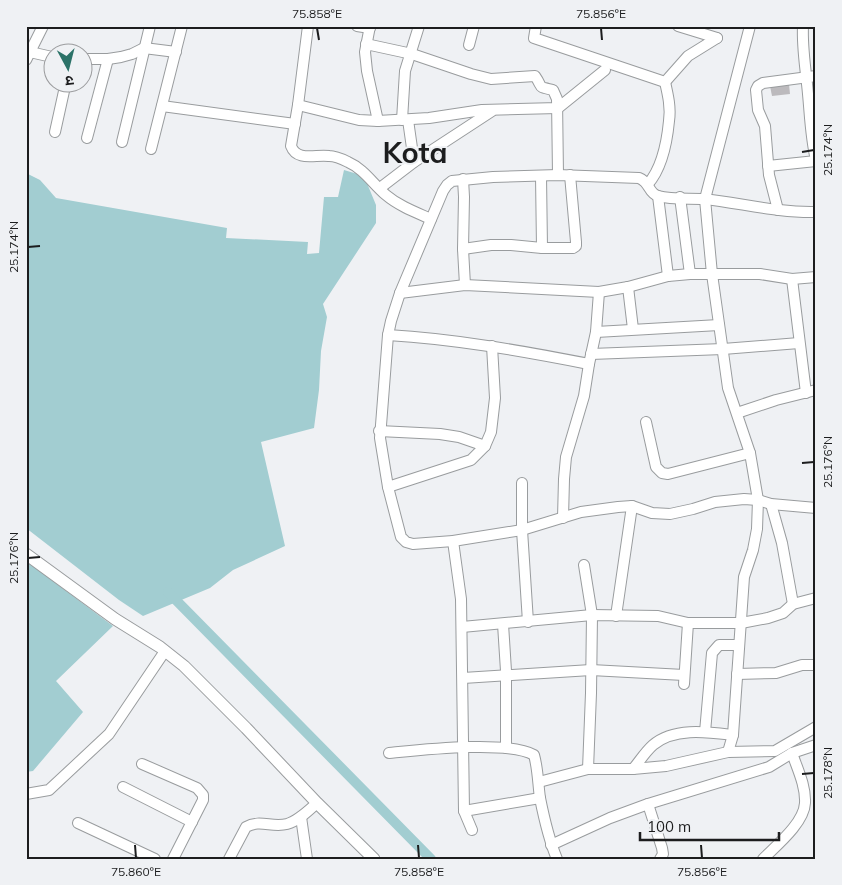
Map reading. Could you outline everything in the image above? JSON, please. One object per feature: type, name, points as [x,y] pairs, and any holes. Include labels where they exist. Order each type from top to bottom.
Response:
[{"type":"street","points":[[42,57],[28,56],[43,26]]},
{"type":"street","points":[[122,142],[150,26]]},
{"type":"street","points":[[151,149],[182,26]]},
{"type":"street","points":[[308,26],[291,146],[293,151],[306,156],[331,156],[346,161],[358,167],[399,204],[431,219]]},
{"type":"street","points":[[357,26],[370,27],[365,52],[367,71],[378,120]]},
{"type":"street","points":[[414,162],[405,120],[405,71],[412,54],[419,26]]},
{"type":"street","points":[[469,45],[474,26]]},
{"type":"street","points":[[536,26],[534,38],[665,82]]},
{"type":"street","points":[[665,82],[688,56],[717,38],[678,26]]},
{"type":"street","points":[[728,752],[733,735],[744,577],[753,550],[757,529],[758,500],[750,454],[728,388],[712,274],[704,199],[750,26]]},
{"type":"street","points":[[768,166],[816,161],[811,141],[811,76],[802,44],[803,26]]},
{"type":"street","points":[[366,44],[412,54],[491,79],[535,76],[540,86],[546,90],[553,90],[555,93],[558,108],[558,175]]},
{"type":"street","points":[[92,60],[108,59],[132,54],[144,48],[176,52]]},
{"type":"street","points":[[87,138],[108,59]]},
{"type":"street","points":[[298,105],[359,120],[405,120],[493,110],[558,108],[606,70]]},
{"type":"street","points":[[778,210],[768,166],[765,126],[758,110],[756,90],[763,83],[811,76]]},
{"type":"street","points":[[648,184],[658,171],[670,120],[665,82]]},
{"type":"street","points":[[55,132],[64,92]]},
{"type":"street","points":[[162,106],[295,124]]},
{"type":"street","points":[[380,188],[414,162],[493,110]]},
{"type":"street","points":[[816,212],[778,210],[704,199],[658,196],[650,191],[648,184],[640,178],[558,175],[452,181],[447,185],[431,219],[390,321],[380,431],[388,487],[402,537],[406,542],[413,544],[452,541],[522,530],[581,512],[632,506],[652,513],[670,514],[693,510],[714,502],[758,500],[772,504],[816,508]]},
{"type":"street","points":[[463,249],[511,244],[542,248],[573,248],[576,246],[570,175]]},
{"type":"street","points":[[541,176],[542,248]]},
{"type":"street","points":[[462,179],[465,285]]},
{"type":"street","points":[[658,196],[668,276]]},
{"type":"street","points":[[680,198],[690,274]]},
{"type":"street","points":[[400,293],[465,285],[599,292],[628,288],[668,276],[690,274],[760,274],[792,279],[816,277]]},
{"type":"street","points":[[737,413],[776,400],[811,392],[799,343],[792,279]]},
{"type":"street","points":[[628,288],[633,329]]},
{"type":"street","points":[[563,518],[566,457],[584,396],[596,332],[599,292]]},
{"type":"street","points":[[596,332],[719,324]]},
{"type":"street","points":[[388,335],[425,337],[590,359],[799,343]]},
{"type":"street","points":[[388,487],[471,460],[485,446],[491,432],[494,398],[492,346]]},
{"type":"street","points":[[646,422],[656,467],[662,473],[668,474],[750,454]]},
{"type":"street","points":[[380,431],[440,434],[459,437],[485,446]]},
{"type":"street","points":[[522,483],[522,530],[528,622]]},
{"type":"street","points":[[772,504],[782,543],[793,604]]},
{"type":"street","points":[[616,616],[632,506]]},
{"type":"street","points":[[452,541],[461,599],[464,811],[472,830]]},
{"type":"street","points":[[26,554],[115,619],[165,651],[184,666],[374,859]]},
{"type":"street","points":[[584,565],[592,615],[588,769]]},
{"type":"street","points":[[462,627],[592,615],[658,616],[688,623],[741,623],[768,618],[783,613],[793,604],[816,598]]},
{"type":"street","points":[[463,678],[592,670],[684,679],[688,623]]},
{"type":"street","points":[[503,624],[506,674],[506,748]]},
{"type":"street","points":[[705,732],[712,653],[719,645],[738,645]]},
{"type":"street","points":[[26,794],[49,790],[109,734],[165,651]]},
{"type":"street","points":[[737,674],[776,673],[802,665],[816,665]]},
{"type":"street","points":[[539,782],[588,769],[633,769],[666,766],[728,752],[776,751],[816,727]]},
{"type":"street","points":[[633,769],[654,745],[669,737],[705,732],[733,735]]},
{"type":"street","points":[[551,845],[610,818],[648,804],[770,767],[792,753],[816,745]]},
{"type":"street","points":[[389,753],[464,747],[506,748],[528,752],[534,756],[540,798],[551,845],[557,859]]},
{"type":"street","points":[[776,751],[780,762]]},
{"type":"street","points":[[763,859],[802,815],[805,803],[803,787],[792,753]]},
{"type":"street","points":[[142,764],[200,790],[203,800],[173,859]]},
{"type":"street","points":[[122,787],[192,822]]},
{"type":"street","points":[[464,811],[540,798]]},
{"type":"street","points":[[229,859],[246,827],[261,822],[276,825],[288,824],[301,817],[317,803]]},
{"type":"street","points":[[648,804],[662,848],[663,854],[660,859]]},
{"type":"street","points":[[301,817],[307,859]]},
{"type":"street","points":[[78,823],[155,859]]},
{"type":"water","points":[[344,170],[364,176],[376,205],[376,223],[323,304],[327,317],[321,351],[319,390],[314,428],[261,442],[285,546],[233,570],[210,588],[143,616],[119,600],[26,528],[26,173],[40,180],[56,198],[227,228],[226,238],[308,242],[307,254],[319,253],[324,197],[338,197]]},
{"type":"water","points":[[26,561],[113,626],[56,681],[83,712],[33,771],[26,772]]},
{"type":"building","points":[[789,84],[790,94],[772,96],[770,86]]},
{"type":"waterway","points":[[168,592],[431,859]]},
{"type":"district","name":"Kota","points":[[415,153]]}]
